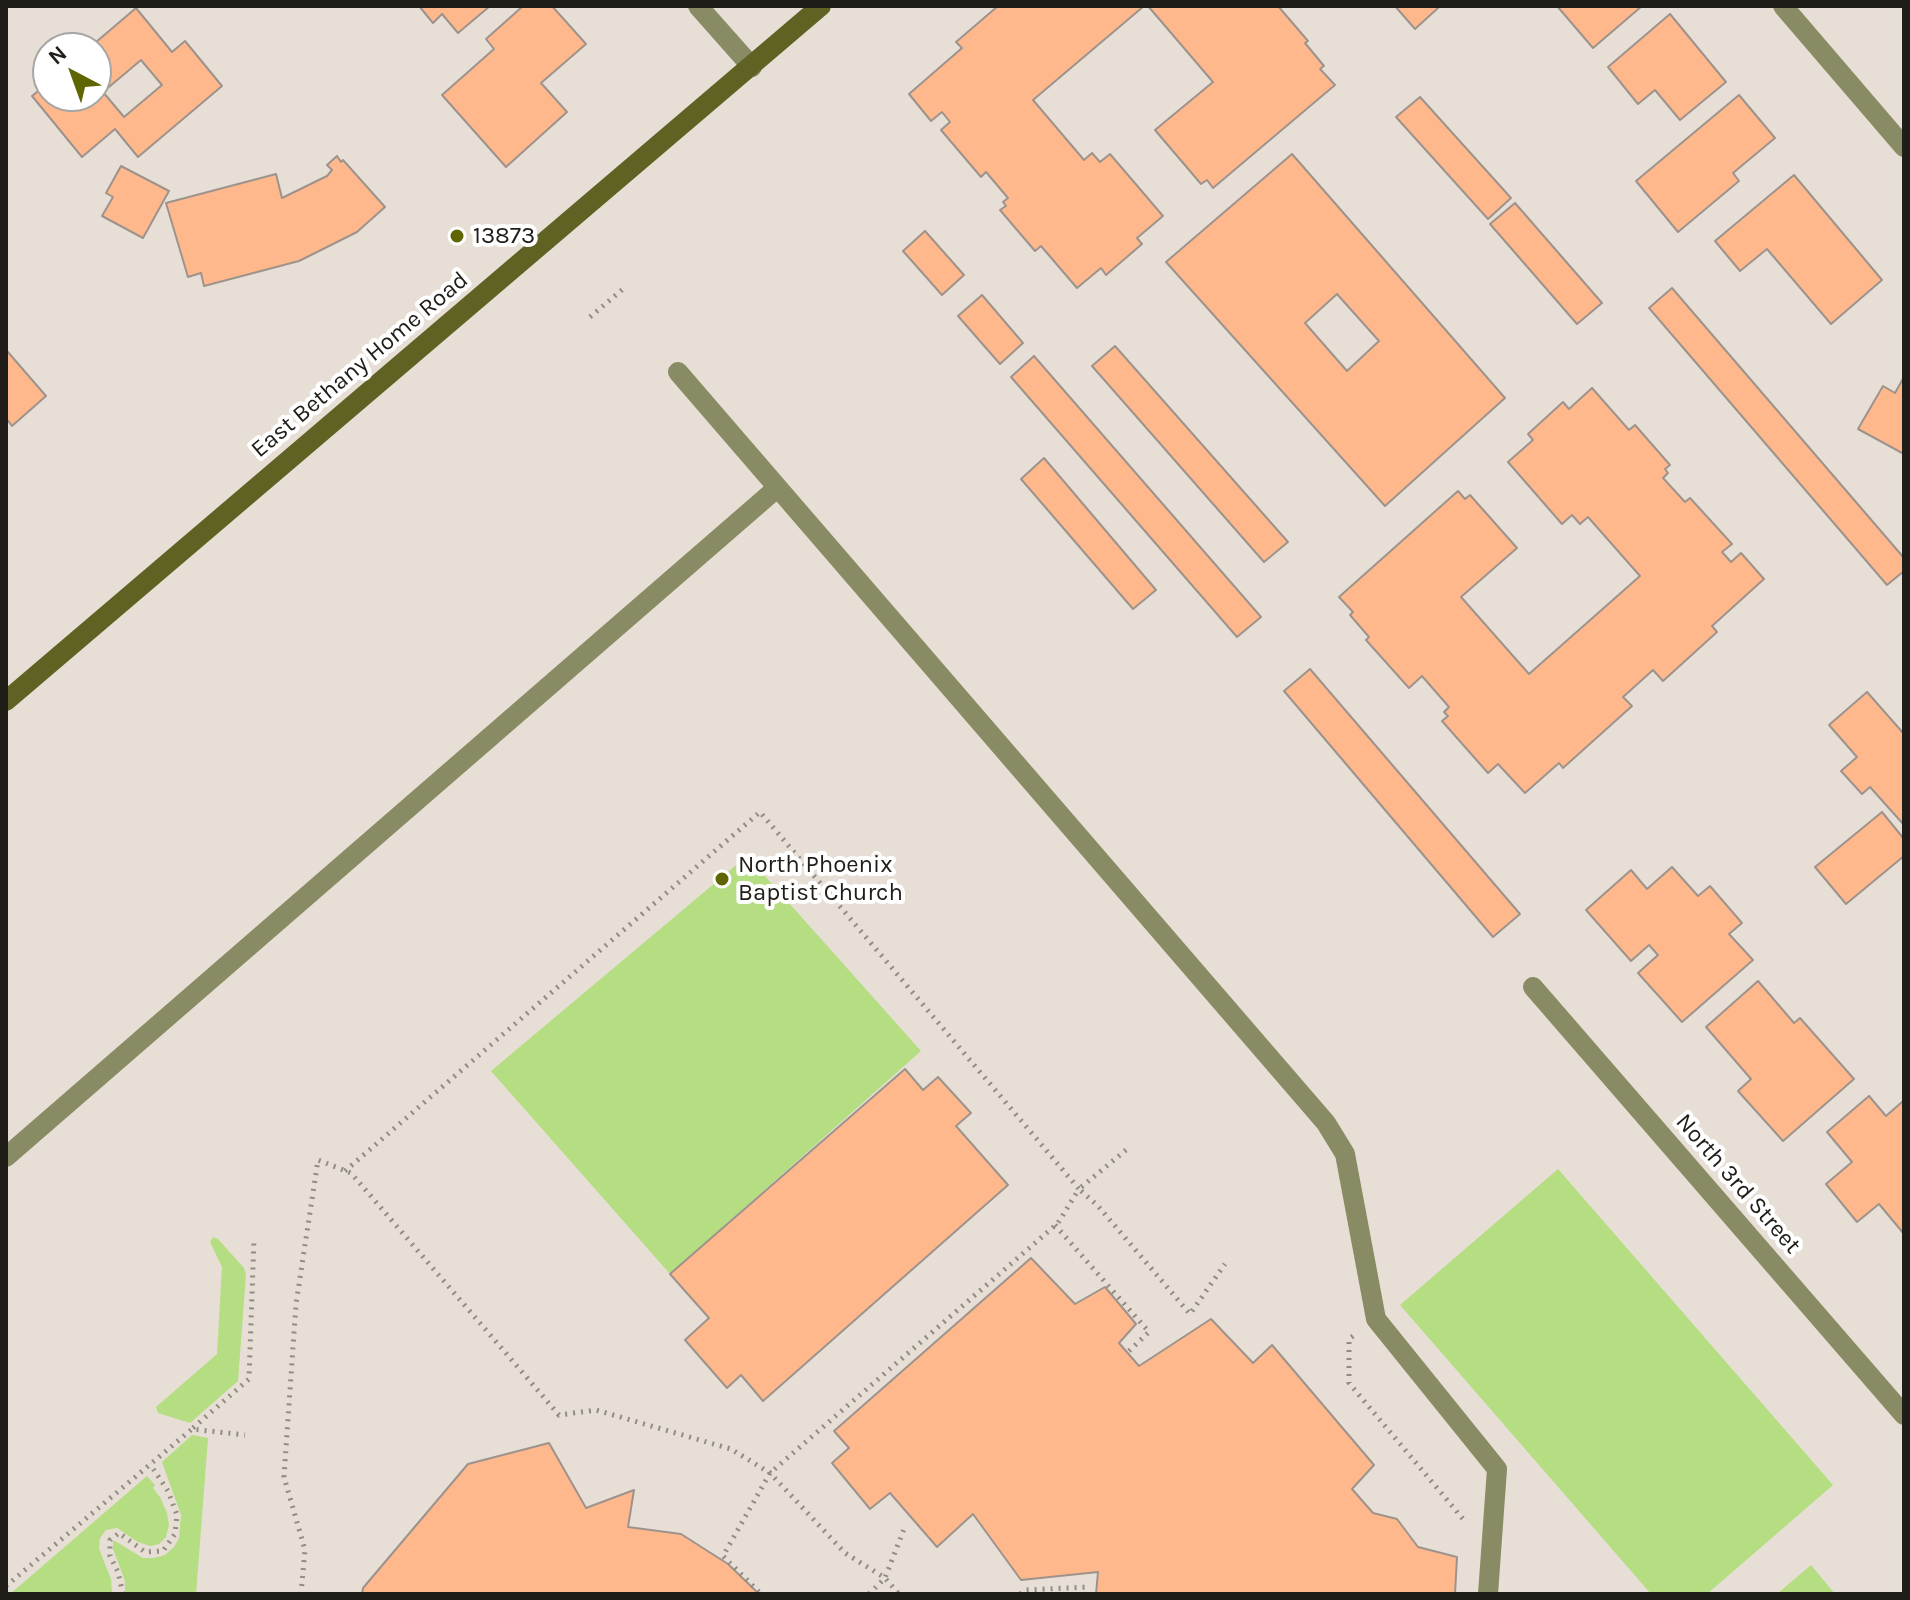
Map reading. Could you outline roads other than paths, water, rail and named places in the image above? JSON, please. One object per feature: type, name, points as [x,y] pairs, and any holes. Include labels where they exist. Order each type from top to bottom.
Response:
[{"type":"main road","name":"East Bethany Home Road","points":[[6,701],[821,6]]},
{"type":"street","points":[[698,6],[752,67]]},
{"type":"street","points":[[1783,6],[1904,147]]},
{"type":"street","points":[[678,372],[1326,1123],[1345,1154],[1376,1319],[1497,1469],[1488,1594]]},
{"type":"street","points":[[6,1157],[777,488]]},
{"type":"street","name":"North 3rd Street","points":[[1533,987],[1904,1415]]},
{"type":"place","name":"13873","points":[[457,236]]},
{"type":"place","name":"North Phoenix Baptist Church","points":[[722,879]]}]
